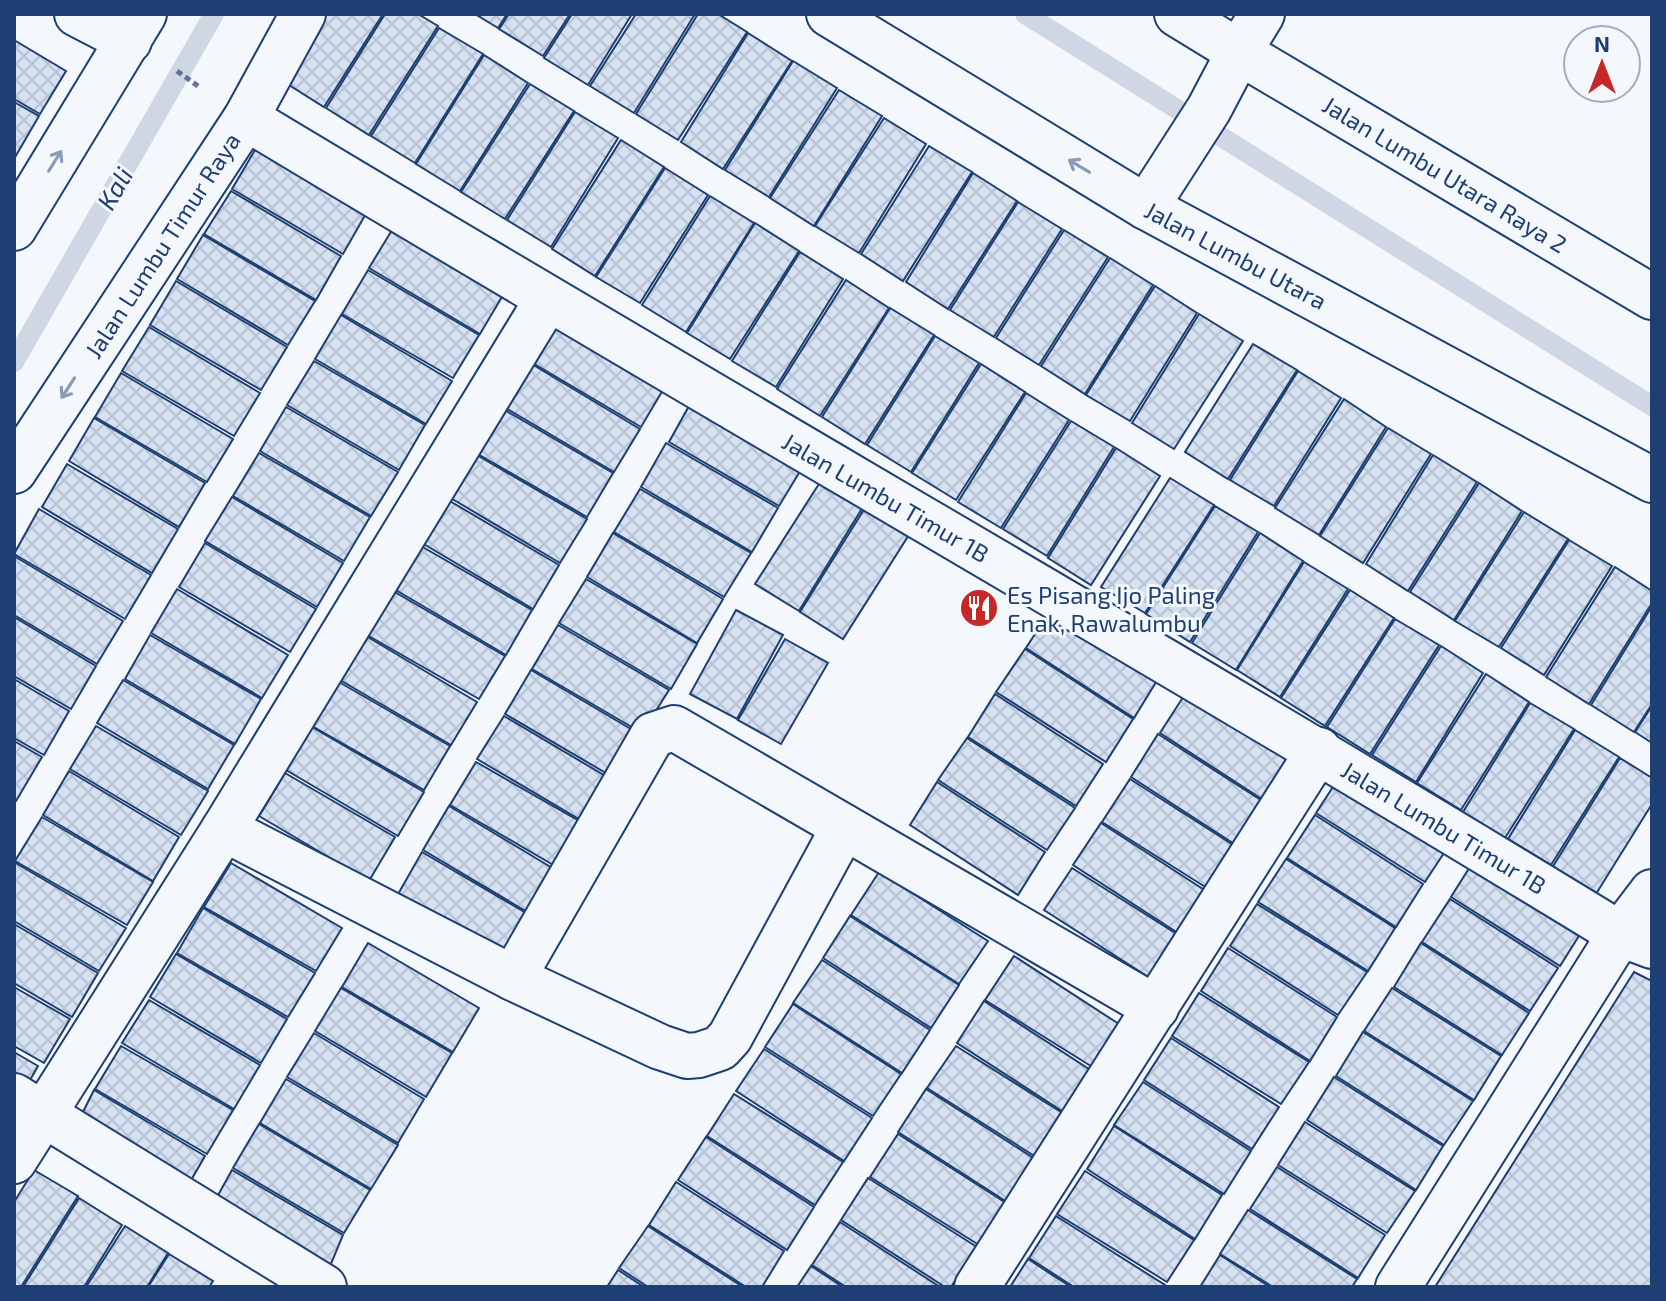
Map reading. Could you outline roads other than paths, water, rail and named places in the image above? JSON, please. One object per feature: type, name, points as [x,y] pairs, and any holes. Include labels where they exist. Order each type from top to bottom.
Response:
[{"type":"street","points":[[14,228],[137,28],[77,14]]},
{"type":"street","name":"Jalan Lumbu Timur Raya","points":[[14,471],[246,118],[303,14]]},
{"type":"street","name":"Jalan Lumbu Utara","points":[[829,14],[1158,190],[1652,480]]},
{"type":"street","points":[[1177,14],[1239,52]]},
{"type":"street","points":[[1158,190],[1209,109],[1262,14]]},
{"type":"street","name":"Jalan Lumbu Utara Raya 2","points":[[1239,52],[1652,297]]},
{"type":"street","name":"Jalan Lumbu Timur 1B","points":[[246,118],[547,300],[1319,750],[1636,940]]},
{"type":"street","points":[[14,1161],[28,1105],[224,829],[547,300]]},
{"type":"street","points":[[513,978],[653,735],[663,729],[674,728],[1156,1008]]},
{"type":"street","points":[[977,1287],[1319,750]]},
{"type":"street","points":[[224,829],[513,978],[687,1056],[720,1048],[730,1037],[844,827]]},
{"type":"street","points":[[1398,1287],[1636,940],[1652,892]]},
{"type":"street","points":[[28,1105],[324,1287]]},
{"type":"waterway","name":"Kali","points":[[14,362],[214,14]]},
{"type":"waterway","points":[[1025,14],[1652,406]]},
{"type":"place","name":"Es Pisang Ijo Paling Enak, Rawalumbu","points":[[979,608]]}]
